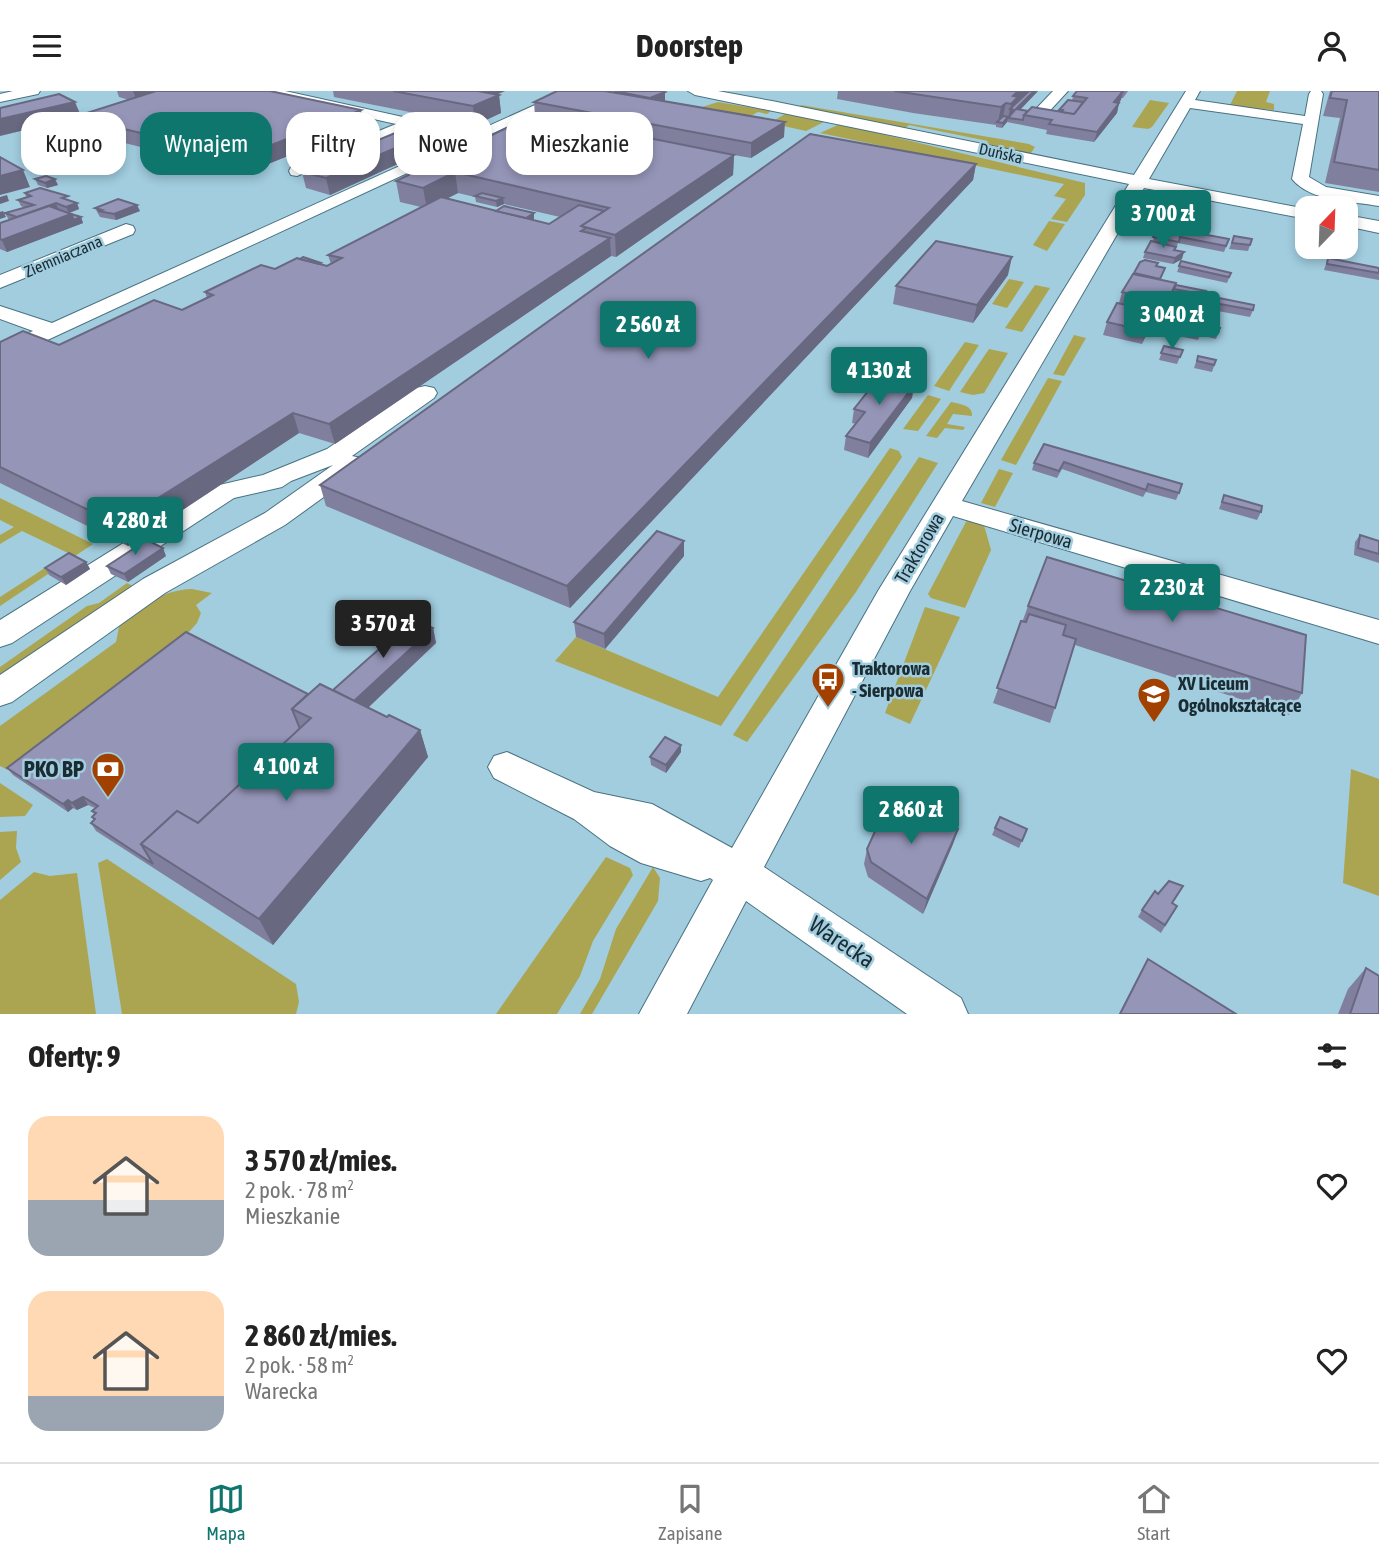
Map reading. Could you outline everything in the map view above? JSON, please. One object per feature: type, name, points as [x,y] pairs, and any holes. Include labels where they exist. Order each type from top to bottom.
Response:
[{"type":"street","points":[[0,98],[33,91]]},
{"type":"street","points":[[267,91],[362,112]]},
{"type":"street","name":"Duńska","points":[[695,91],[845,118],[1139,183],[1295,212]]},
{"type":"street","points":[[1039,114],[1061,91]]},
{"type":"street","points":[[1317,94],[1300,179],[1321,191],[1379,201]]},
{"type":"street","points":[[695,108],[720,95]]},
{"type":"street","points":[[0,355],[578,96]]},
{"type":"street","points":[[1189,97],[1311,121]]},
{"type":"street","name":"Traktorowa","points":[[662,1014],[944,505],[1189,97]]},
{"type":"street","points":[[380,116],[412,123],[380,136]]},
{"type":"street","points":[[1358,223],[1379,227]]},
{"type":"street","name":"Ziemniaczana","points":[[0,282],[127,230]]},
{"type":"street","points":[[0,311],[53,331]]},
{"type":"street","points":[[0,635],[225,492],[272,481],[281,475],[336,455],[437,393],[275,519],[154,586],[0,693]]},
{"type":"street","name":"Sierpowa","points":[[944,505],[1379,632]]},
{"type":"street","name":"Warecka","points":[[507,767],[588,807],[624,834],[655,851],[738,873],[945,1014]]},
{"type":"shaded area","points":[[1237,91],[1270,91],[1266,102],[1274,104],[1274,110],[1229,107]]},
{"type":"shaded area","points":[[1150,100],[1169,103],[1152,127],[1132,127]]},
{"type":"shaded area","points":[[718,102],[771,111],[767,114],[758,112],[747,118],[699,108]]},
{"type":"shaded area","points":[[801,105],[1035,147],[1029,156],[983,146],[988,141],[909,125],[904,129],[800,107]]},
{"type":"shaded area","points":[[785,114],[826,121],[806,131],[770,123]]},
{"type":"shaded area","points":[[840,124],[1085,183],[1085,195],[1067,222],[1051,219],[1066,199],[1054,196],[1064,184],[820,133]]},
{"type":"shaded area","points":[[1049,221],[1065,224],[1047,251],[1033,245]]},
{"type":"shaded area","points":[[1009,279],[1024,282],[1007,308],[992,304]]},
{"type":"shaded area","points":[[1035,285],[1050,288],[1022,332],[1005,328]]},
{"type":"shaded area","points":[[1074,335],[1086,338],[1064,376],[1053,374]]},
{"type":"shaded area","points":[[965,342],[979,345],[949,391],[934,386]]},
{"type":"shaded area","points":[[989,349],[1008,353],[984,393],[973,395],[960,392]]},
{"type":"shaded area","points":[[1048,378],[1062,381],[1016,465],[1001,460]]},
{"type":"shaded area","points":[[928,395],[941,399],[918,431],[903,429]]},
{"type":"shaded area","points":[[951,402],[965,406],[972,412],[972,416],[953,414],[947,424],[965,427],[963,430],[945,428],[937,438],[926,436]]},
{"type":"shaded area","points":[[890,448],[899,451],[902,457],[721,726],[555,661],[576,637],[718,697]]},
{"type":"shaded area","points":[[919,457],[938,463],[856,592],[747,742],[733,735]]},
{"type":"shaded area","points":[[999,469],[1013,473],[995,507],[981,503]]},
{"type":"shaded area","points":[[0,498],[93,544],[0,606],[0,597],[68,553],[22,531],[0,544],[0,535],[14,527],[0,520]]},
{"type":"shaded area","points":[[967,520],[984,525],[991,550],[965,608],[931,598],[928,594]]},
{"type":"shaded area","points":[[127,583],[133,586],[0,679],[0,667],[87,606],[99,603]]},
{"type":"shaded area","points":[[192,589],[212,593],[196,605],[201,613],[188,633],[8,770],[0,766],[0,726],[116,642],[120,622],[145,604],[171,592]]},
{"type":"shaded area","points":[[925,607],[960,617],[910,724],[885,713]]},
{"type":"shaded area","points":[[1351,769],[1379,779],[1379,896],[1343,883]]},
{"type":"shaded area","points":[[0,783],[33,805],[25,816],[0,817]]},
{"type":"shaded area","points":[[17,831],[16,848],[21,862],[0,880],[0,832]]},
{"type":"shaded area","points":[[606,857],[630,868],[633,875],[593,941],[580,976],[557,1014],[496,1014]]},
{"type":"shaded area","points":[[107,859],[296,984],[299,1002],[296,1014],[122,1014],[98,863]]},
{"type":"shaded area","points":[[653,867],[660,878],[658,901],[592,1014],[580,1014],[600,979],[616,929]]},
{"type":"shaded area","points":[[34,872],[50,876],[77,873],[96,1014],[0,1014],[0,900]]},
{"type":"building","points":[[156,91],[270,91],[361,110],[286,112],[286,139],[272,145],[272,112],[140,112],[140,133],[126,129],[126,112],[90,112]]},
{"type":"building","points":[[393,91],[478,91],[499,95],[473,106]]},
{"type":"building","points":[[557,91],[605,91],[785,122],[751,143],[653,124],[653,112],[587,112],[534,102]]},
{"type":"building","points":[[614,91],[662,91],[665,92],[650,98]]},
{"type":"building","points":[[894,91],[1018,91],[1013,96],[1018,97],[1011,104],[1006,103],[1001,107]]},
{"type":"building","points":[[1029,91],[1034,91],[1016,109],[1028,111],[1023,120],[1008,118],[1015,110],[1010,109]]},
{"type":"building","points":[[1077,91],[1123,91],[1114,102],[1119,103],[1097,132],[1049,124],[1052,120],[1024,115],[1032,107],[1074,114],[1087,98],[1073,96]]},
{"type":"building","points":[[1332,91],[1379,91],[1379,170],[1334,162],[1347,100],[1330,98]]},
{"type":"building","points":[[59,94],[75,102],[21,112],[21,114],[0,119],[0,108]]},
{"type":"building","points":[[1068,100],[1083,102],[1074,114],[1059,110]]},
{"type":"building","points":[[1003,116],[1008,117],[1003,123],[997,122]]},
{"type":"building","points":[[506,128],[506,175],[653,175],[653,139],[734,155],[615,235],[581,226],[609,208],[468,175],[492,175],[492,135]]},
{"type":"building","points":[[394,133],[394,149],[380,155],[380,139]]},
{"type":"building","points":[[810,134],[976,164],[567,586],[320,485]]},
{"type":"building","points":[[0,157],[21,169],[21,171],[0,176]]},
{"type":"building","points":[[409,175],[449,175],[423,188],[396,181]]},
{"type":"building","points":[[46,176],[55,179],[45,183],[35,179]]},
{"type":"building","points":[[40,188],[68,196],[62,198],[77,203],[66,207],[56,203],[17,217],[5,213],[34,205],[18,200],[31,196],[25,193]]},
{"type":"building","points":[[482,193],[503,198],[496,201],[475,196]]},
{"type":"building","points":[[441,197],[549,224],[579,205],[604,211],[581,226],[586,228],[581,231],[610,238],[329,424],[293,413],[117,524],[0,467],[0,342],[23,331],[59,345],[154,300],[182,310],[213,295],[205,292],[261,265],[275,269],[297,258],[327,266],[342,258],[328,255]]},
{"type":"building","points":[[118,199],[137,205],[114,214],[95,208]]},
{"type":"building","points":[[49,206],[71,214],[0,239],[0,223]]},
{"type":"building","points":[[504,206],[534,213],[526,218],[496,211]]},
{"type":"building","points":[[1167,211],[1191,216],[1186,226],[1161,221]]},
{"type":"building","points":[[1159,226],[1229,239],[1226,246],[1180,237],[1179,242],[1153,237]]},
{"type":"building","points":[[1234,236],[1252,239],[1250,245],[1232,243]]},
{"type":"building","points":[[936,241],[1012,257],[977,305],[896,286]]},
{"type":"building","points":[[1151,241],[1176,247],[1174,250],[1184,252],[1175,258],[1145,252]]},
{"type":"building","points":[[303,257],[321,263],[300,259]]},
{"type":"building","points":[[1328,259],[1333,259],[1379,268],[1379,273],[1327,264]]},
{"type":"building","points":[[1145,260],[1165,268],[1160,279],[1134,273],[1140,262]]},
{"type":"building","points":[[1181,261],[1231,273],[1229,277],[1179,266]]},
{"type":"building","points":[[1133,274],[1176,283],[1167,303],[1122,292]]},
{"type":"building","points":[[1176,285],[1206,291],[1204,295],[1254,305],[1253,310],[1188,297],[1190,292],[1174,289]]},
{"type":"building","points":[[1117,303],[1155,311],[1146,331],[1107,322]]},
{"type":"building","points":[[1167,316],[1220,328],[1218,332],[1202,329],[1201,334],[1167,326]]},
{"type":"building","points":[[1164,346],[1183,350],[1180,357],[1161,353]]},
{"type":"building","points":[[1198,356],[1216,360],[1214,365],[1197,361]]},
{"type":"building","points":[[881,375],[914,385],[870,443],[846,436],[865,412],[854,409]]},
{"type":"building","points":[[1044,444],[1182,484],[1179,493],[1148,484],[1146,490],[1064,462],[1059,471],[1034,463]]},
{"type":"building","points":[[1224,495],[1262,506],[1261,512],[1222,502]]},
{"type":"building","points":[[657,531],[684,541],[604,634],[574,622]]},
{"type":"building","points":[[1360,535],[1379,541],[1379,554],[1358,548]]},
{"type":"building","points":[[147,540],[163,548],[124,574],[107,566]]},
{"type":"building","points":[[69,553],[86,562],[61,577],[45,568]]},
{"type":"building","points":[[1047,557],[1306,635],[1302,693],[1028,606]]},
{"type":"building","points":[[1029,614],[1066,625],[1063,635],[1076,639],[1055,708],[997,688],[1021,621],[1026,622]]},
{"type":"building","points":[[413,619],[433,628],[354,701],[333,690]]},
{"type":"building","points":[[186,632],[308,694],[292,709],[300,729],[198,823],[177,811],[141,844],[153,864],[91,823],[96,813],[92,811],[98,806],[83,797],[72,803],[68,800],[63,804],[7,768]]},
{"type":"building","points":[[320,684],[420,730],[259,919],[141,844],[177,811],[198,823],[311,718],[292,709]]},
{"type":"building","points":[[665,737],[681,745],[666,765],[650,757]]},
{"type":"building","points":[[890,798],[958,829],[927,899],[871,862],[867,849]]},
{"type":"building","points":[[1000,817],[1027,829],[1022,841],[995,828]]},
{"type":"building","points":[[1169,881],[1183,886],[1172,903],[1177,906],[1165,925],[1142,910],[1155,891],[1158,894]]},
{"type":"building","points":[[1148,959],[1236,1014],[1120,1014]]},
{"type":"building","points":[[1366,968],[1379,976],[1379,1014],[1350,1014]]},
{"type":"place","name":"Traktorowa - Sierpowa","points":[[828,709]]},
{"type":"place","name":"XV Liceum Ogólnokształcące","points":[[1154,724]]},
{"type":"place","name":"PKO BP","points":[[108,799]]}]
